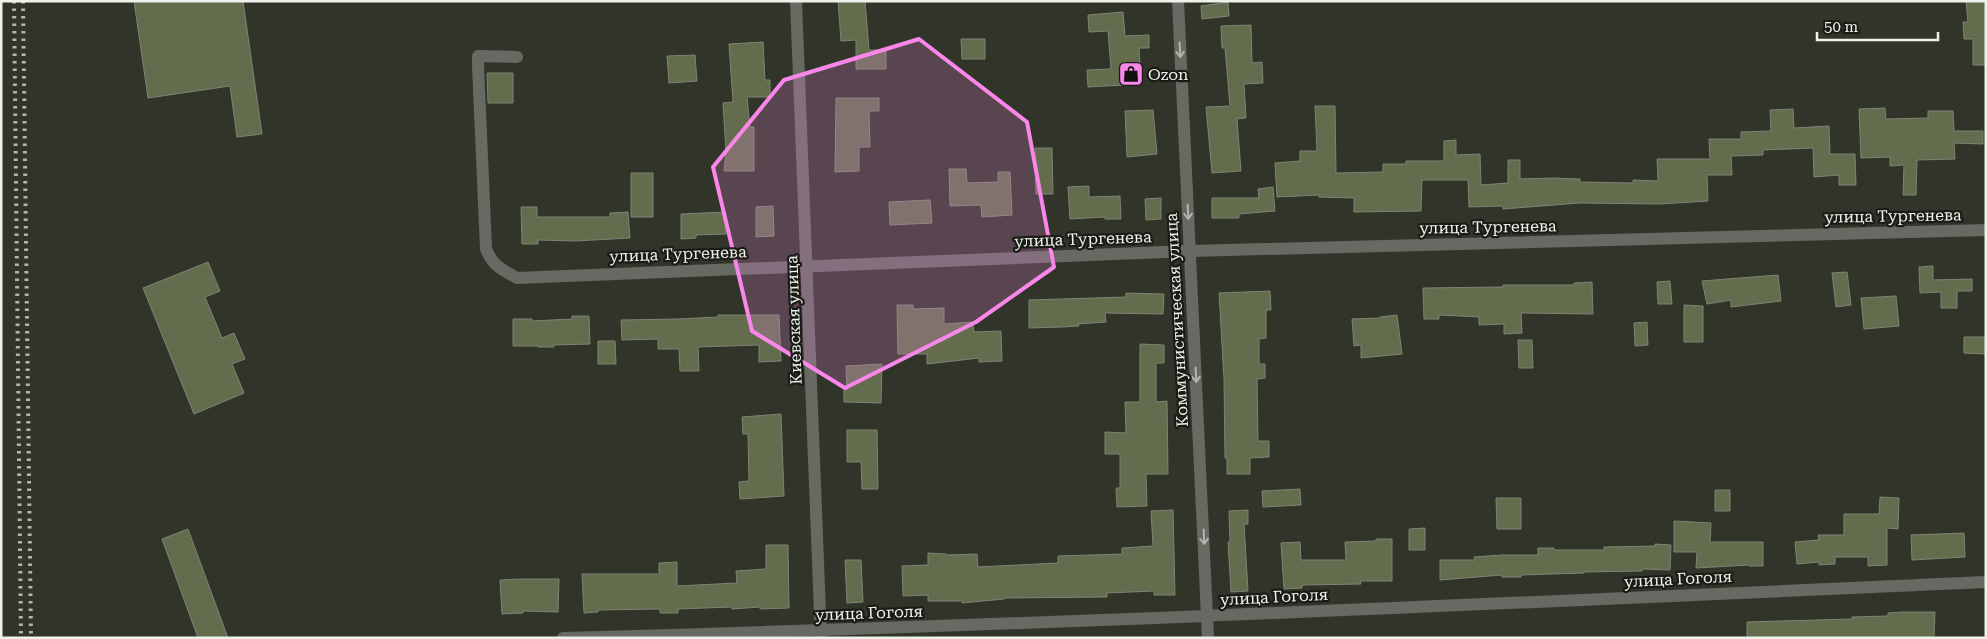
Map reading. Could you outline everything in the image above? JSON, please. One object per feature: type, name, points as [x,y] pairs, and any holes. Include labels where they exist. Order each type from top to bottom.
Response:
[{"type":"street","name":"Киевская улица","points":[[796,1],[808,265],[821,634]]},
{"type":"street","name":"Коммунистическая улица","points":[[1178,1],[1208,638]]},
{"type":"street","name":"улица Тургенева","points":[[517,57],[478,56],[486,249],[491,261],[500,269],[516,278],[1190,251],[1986,230]]},
{"type":"street","name":"улица Гоголя","points":[[563,638],[821,634],[1986,582]]},
{"type":"highlighted area","points":[[919,39],[1027,122],[1054,267],[976,322],[845,388],[752,331],[713,167],[784,80]]},
{"type":"building","points":[[134,1],[243,1],[262,134],[237,137],[230,86],[148,98]]},
{"type":"building","points":[[838,1],[865,1],[869,50],[886,50],[886,69],[856,69],[856,40],[841,41]]},
{"type":"building","points":[[1966,1],[1986,1],[1986,65],[1973,65],[1973,39],[1964,39],[1963,22],[1968,22]]},
{"type":"building","points":[[1228,2],[1229,16],[1202,19],[1201,6]]},
{"type":"building","points":[[1123,12],[1125,36],[1149,35],[1149,48],[1139,48],[1141,84],[1088,87],[1087,70],[1111,69],[1108,31],[1089,32],[1088,15]]},
{"type":"building","points":[[1251,25],[1252,63],[1262,62],[1263,83],[1244,84],[1246,118],[1237,119],[1241,171],[1212,173],[1206,107],[1230,106],[1225,48],[1222,48],[1221,26]]},
{"type":"building","points":[[961,39],[985,39],[985,59],[962,59]]},
{"type":"building","points":[[763,42],[765,80],[770,80],[770,97],[747,97],[750,127],[754,127],[754,171],[724,171],[726,153],[723,103],[733,102],[729,44]]},
{"type":"building","points":[[695,55],[697,81],[669,83],[667,56]]},
{"type":"building","points":[[487,73],[513,73],[513,103],[488,103]]},
{"type":"building","points":[[836,98],[879,98],[879,111],[869,111],[870,147],[859,147],[859,171],[835,172]]},
{"type":"building","points":[[1315,106],[1335,106],[1336,173],[1383,172],[1383,164],[1406,164],[1406,161],[1444,161],[1444,141],[1456,140],[1456,155],[1480,154],[1481,185],[1508,183],[1508,160],[1520,160],[1520,179],[1553,178],[1580,179],[1580,182],[1633,183],[1633,180],[1658,181],[1657,159],[1710,159],[1709,139],[1741,139],[1741,132],[1771,131],[1770,110],[1793,109],[1794,128],[1829,126],[1830,154],[1855,154],[1856,185],[1839,185],[1839,175],[1814,177],[1813,148],[1763,150],[1763,155],[1731,156],[1732,175],[1707,175],[1708,201],[1659,204],[1580,203],[1503,209],[1503,206],[1469,207],[1468,180],[1422,180],[1421,211],[1354,212],[1354,198],[1319,197],[1319,195],[1277,197],[1275,163],[1300,161],[1300,151],[1317,151]]},
{"type":"building","points":[[1885,108],[1886,119],[1928,118],[1928,111],[1953,111],[1954,131],[1983,131],[1983,144],[1954,143],[1955,159],[1917,160],[1916,195],[1903,195],[1904,165],[1890,166],[1890,157],[1861,158],[1859,109]]},
{"type":"building","points":[[1153,110],[1157,154],[1127,157],[1125,111]]},
{"type":"building","points":[[1035,148],[1052,148],[1053,194],[1036,194]]},
{"type":"building","points":[[949,169],[966,169],[967,183],[998,182],[998,172],[1010,172],[1012,215],[982,217],[981,205],[950,206]]},
{"type":"building","points":[[631,173],[653,173],[653,217],[631,217]]},
{"type":"building","points":[[1089,186],[1089,197],[1120,196],[1121,219],[1105,219],[1105,217],[1070,219],[1068,187]]},
{"type":"building","points":[[1273,187],[1275,211],[1239,214],[1239,218],[1212,218],[1212,198],[1259,198],[1258,189]]},
{"type":"building","points":[[1161,198],[1161,219],[1146,220],[1145,199]]},
{"type":"building","points":[[930,200],[932,223],[890,225],[889,202]]},
{"type":"building","points":[[773,206],[774,236],[756,237],[756,207]]},
{"type":"building","points":[[521,207],[537,207],[537,217],[610,217],[610,213],[628,212],[630,238],[575,241],[538,240],[538,244],[522,244]]},
{"type":"building","points":[[725,212],[726,234],[696,235],[696,238],[681,239],[681,214]]},
{"type":"building","points":[[208,262],[220,291],[205,297],[222,338],[234,333],[245,359],[232,364],[244,393],[194,414],[143,288]]},
{"type":"building","points":[[1933,266],[1933,280],[1972,279],[1972,291],[1957,291],[1957,308],[1941,308],[1941,292],[1920,293],[1919,267]]},
{"type":"building","points":[[1847,272],[1851,305],[1836,307],[1832,273]]},
{"type":"building","points":[[1778,275],[1781,301],[1731,307],[1731,300],[1707,304],[1702,281]]},
{"type":"building","points":[[1670,281],[1672,304],[1658,304],[1657,282]]},
{"type":"building","points":[[1592,282],[1593,314],[1521,313],[1522,333],[1504,334],[1504,324],[1479,325],[1479,317],[1439,315],[1439,319],[1424,319],[1423,288],[1574,285],[1574,283]]},
{"type":"building","points":[[1270,291],[1271,310],[1266,310],[1266,338],[1259,339],[1259,364],[1265,364],[1265,378],[1257,379],[1258,441],[1269,441],[1269,457],[1250,458],[1250,474],[1227,474],[1219,293]]},
{"type":"building","points":[[1126,293],[1164,294],[1163,314],[1105,313],[1106,322],[1078,324],[1079,326],[1029,328],[1029,300],[1126,297]]},
{"type":"building","points":[[1896,296],[1899,326],[1864,329],[1861,298]]},
{"type":"building","points":[[897,305],[913,305],[913,309],[944,308],[944,324],[973,322],[974,332],[1001,331],[1002,361],[979,362],[979,358],[927,364],[927,354],[898,354]]},
{"type":"building","points":[[1684,305],[1703,306],[1703,342],[1684,342]]},
{"type":"building","points":[[718,315],[779,315],[781,361],[759,362],[759,345],[698,347],[699,371],[680,371],[679,349],[658,349],[658,339],[622,340],[621,320],[718,317]]},
{"type":"building","points":[[1397,315],[1402,354],[1361,358],[1361,345],[1354,346],[1352,319]]},
{"type":"building","points":[[572,316],[589,316],[590,344],[553,345],[554,347],[513,346],[513,319],[532,319],[532,321],[572,319]]},
{"type":"building","points":[[1647,322],[1648,345],[1635,346],[1634,323]]},
{"type":"building","points":[[1964,337],[1986,337],[1986,354],[1964,353]]},
{"type":"building","points":[[1518,340],[1532,340],[1533,368],[1519,368]]},
{"type":"building","points":[[598,341],[615,341],[616,364],[598,364]]},
{"type":"building","points":[[1140,344],[1164,345],[1164,363],[1156,363],[1156,402],[1167,401],[1168,474],[1146,474],[1147,506],[1117,507],[1116,488],[1120,488],[1120,454],[1105,454],[1105,432],[1126,433],[1125,402],[1140,402]]},
{"type":"building","points":[[882,364],[881,403],[844,402],[844,390],[847,390],[846,366]]},
{"type":"building","points":[[781,414],[784,496],[740,499],[739,482],[749,481],[748,434],[743,434],[742,417]]},
{"type":"building","points":[[847,430],[877,430],[878,489],[862,489],[861,462],[847,462]]},
{"type":"building","points":[[1300,489],[1301,505],[1263,507],[1262,491]]},
{"type":"building","points":[[1715,490],[1730,490],[1730,511],[1715,511]]},
{"type":"building","points":[[1880,497],[1899,498],[1898,529],[1887,528],[1887,565],[1868,566],[1868,557],[1835,557],[1835,564],[1819,565],[1819,562],[1797,564],[1795,542],[1819,540],[1818,535],[1844,535],[1844,514],[1879,514]]},
{"type":"building","points":[[1496,498],[1521,498],[1521,529],[1497,529]]},
{"type":"building","points":[[1173,510],[1175,595],[1154,595],[1154,591],[1107,593],[1107,597],[1004,598],[962,603],[962,601],[928,601],[928,595],[903,596],[902,566],[928,565],[928,553],[946,555],[977,554],[978,567],[1058,563],[1058,556],[1122,554],[1122,548],[1153,546],[1151,511]]},
{"type":"building","points":[[1248,510],[1248,524],[1244,524],[1248,591],[1231,592],[1228,542],[1230,542],[1229,511]]},
{"type":"building","points":[[1674,521],[1711,523],[1710,542],[1763,542],[1763,566],[1696,568],[1697,552],[1674,552]]},
{"type":"building","points":[[1425,528],[1425,550],[1409,550],[1409,529]]},
{"type":"building","points":[[188,529],[228,638],[198,638],[162,539]]},
{"type":"building","points":[[1964,533],[1965,557],[1912,560],[1911,535]]},
{"type":"building","points":[[1376,539],[1392,539],[1392,581],[1360,581],[1361,584],[1302,585],[1302,588],[1284,589],[1281,543],[1300,542],[1301,560],[1346,560],[1345,542],[1376,541]]},
{"type":"building","points":[[1655,544],[1671,545],[1670,570],[1642,569],[1642,571],[1521,575],[1521,577],[1502,577],[1502,575],[1440,580],[1440,560],[1475,560],[1474,557],[1502,555],[1538,555],[1538,548],[1554,548],[1554,550],[1604,550],[1604,547],[1655,546]]},
{"type":"building","points":[[766,545],[788,545],[789,608],[760,609],[760,607],[732,609],[731,607],[678,609],[678,613],[660,613],[660,609],[598,610],[598,612],[584,613],[582,574],[659,574],[659,563],[677,562],[677,586],[737,583],[736,571],[766,569]]},
{"type":"building","points":[[845,560],[861,560],[863,602],[847,603]]},
{"type":"building","points":[[559,579],[558,612],[523,611],[523,613],[502,614],[500,580]]},
{"type":"building","points":[[1935,612],[1934,638],[1747,638],[1747,622],[1852,619],[1852,617],[1888,616],[1888,613]]},
{"type":"railway","points":[[14,1],[21,638]]},
{"type":"railway","points":[[23,1],[31,638]]},
{"type":"place","name":"Ozon","points":[[1131,74]]}]
